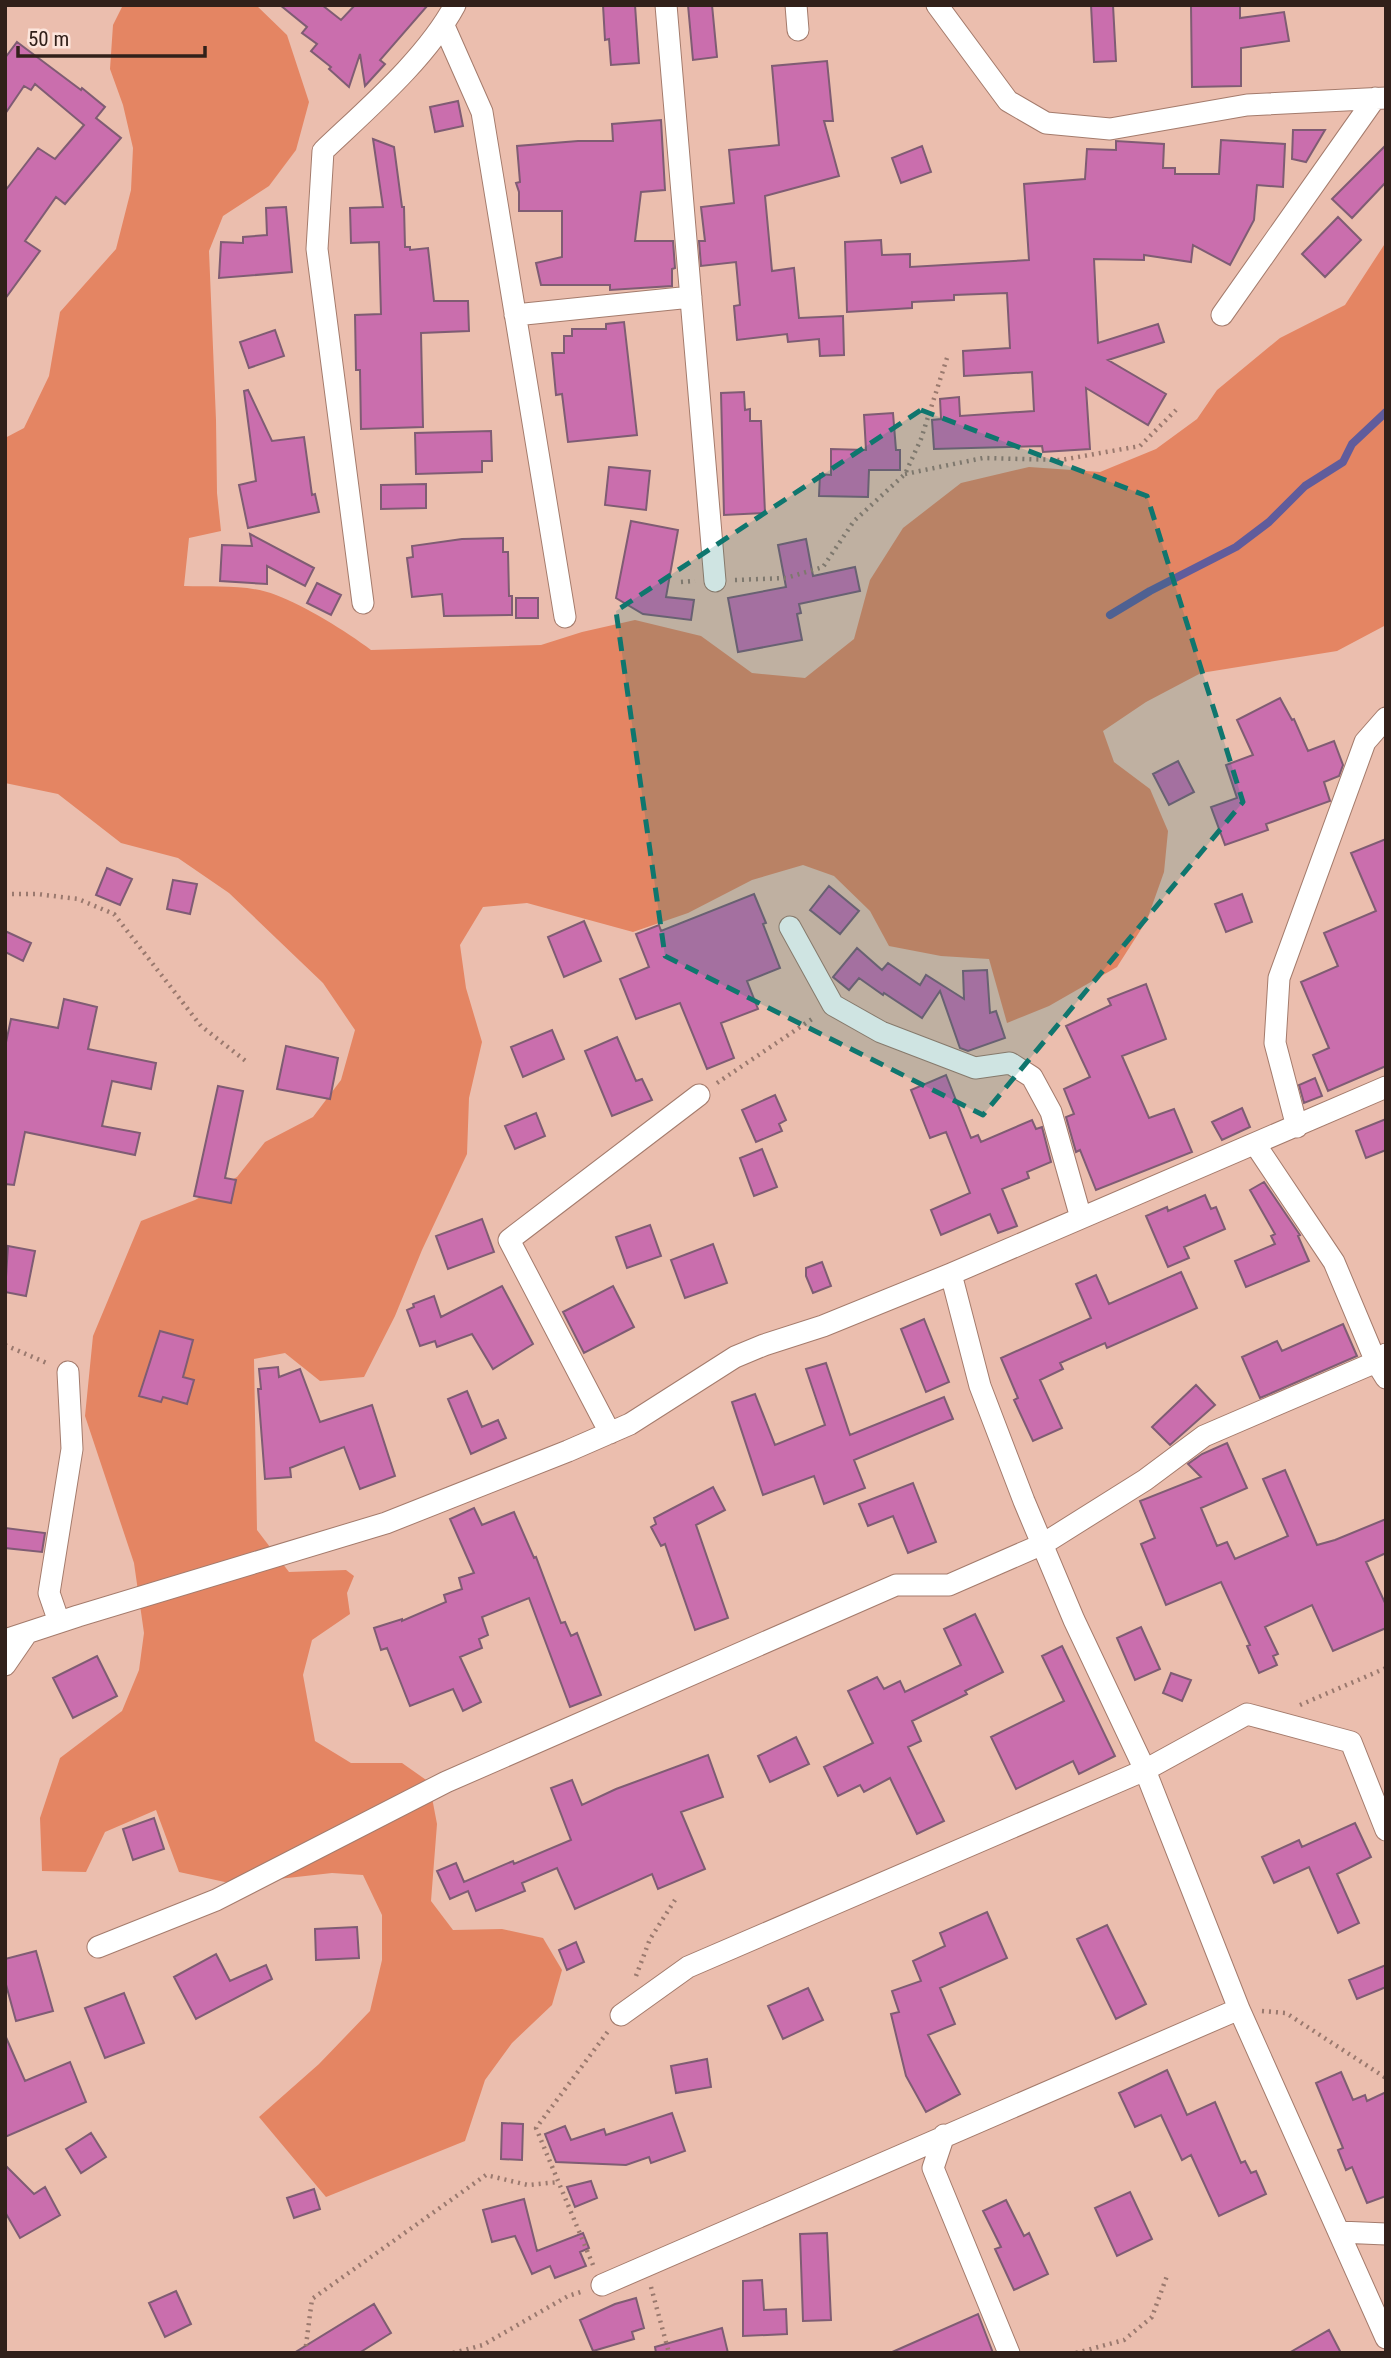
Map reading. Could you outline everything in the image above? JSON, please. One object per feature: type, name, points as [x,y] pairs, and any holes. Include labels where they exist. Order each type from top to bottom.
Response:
[{"type":"street","points":[[363,603],[317,249],[323,151],[388,89],[444,26],[455,5]]},
{"type":"street","points":[[666,5],[715,581]]},
{"type":"street","points":[[796,5],[798,30]]},
{"type":"street","points":[[937,5],[1008,101],[1046,123],[1110,129],[1247,105],[1380,98]]},
{"type":"street","points":[[444,26],[482,112],[565,617]]},
{"type":"street","points":[[1222,315],[1380,98]]},
{"type":"street","points":[[515,315],[691,297]]},
{"type":"street","points":[[1297,1126],[1275,1043],[1279,978],[1365,742],[1386,718]]},
{"type":"street","points":[[789,927],[833,1005],[881,1032],[975,1068],[1010,1063],[1032,1077],[1051,1112],[1081,1219]]},
{"type":"street","points":[[5,1640],[386,1523],[630,1424],[735,1357],[824,1326],[951,1274],[1386,1087]]},
{"type":"street","points":[[610,1433],[509,1240],[699,1095]]},
{"type":"street","points":[[98,1947],[216,1900],[446,1782],[895,1585],[949,1585],[1043,1544],[1145,1480],[1204,1436],[1382,1365],[1334,1262],[1255,1144]]},
{"type":"street","points":[[951,1274],[980,1386],[1074,1620],[1145,1770],[1239,2009],[1386,2338]]},
{"type":"street","points":[[59,1622],[50,1593],[72,1450],[68,1371]]},
{"type":"street","points":[[5,1665],[27,1633]]},
{"type":"street","points":[[621,2015],[688,1967],[1145,1770],[1247,1714],[1351,1742],[1386,1830]]},
{"type":"street","points":[[602,2285],[1239,2009]]},
{"type":"street","points":[[944,2135],[933,2168],[1009,2353]]},
{"type":"street","points":[[1339,2232],[1386,2234]]},
{"type":"path","points":[[681,582],[786,578],[823,568],[854,521],[905,474],[921,439],[947,358]]},
{"type":"path","points":[[905,474],[983,457],[1061,460],[1140,446],[1176,410]]},
{"type":"path","points":[[5,894],[37,894],[78,899],[114,914],[201,1026],[247,1062]]},
{"type":"path","points":[[699,1095],[833,1005]]},
{"type":"path","points":[[5,1345],[68,1371]]},
{"type":"path","points":[[1267,1720],[1386,1668]]},
{"type":"path","points":[[635,1977],[650,1939],[675,1900]]},
{"type":"path","points":[[1239,2009],[1286,2014],[1386,2078]]},
{"type":"path","points":[[453,2353],[483,2345],[568,2296],[602,2285],[536,2127],[621,2015]]},
{"type":"path","points":[[305,2353],[312,2299],[486,2175],[528,2185],[558,2182]]},
{"type":"path","points":[[646,2266],[669,2353]]},
{"type":"path","points":[[1076,2353],[1124,2340],[1152,2317],[1168,2273]]},
{"type":"highlighted area","points":[[921,410],[1147,496],[1243,802],[983,1115],[665,956],[616,611]]},
{"type":"shaded area","points":[[123,5],[256,5],[287,35],[309,102],[296,150],[269,186],[223,216],[209,251],[217,493],[221,531],[189,538],[184,586],[219,586],[265,591],[300,606],[371,650],[541,645],[635,620],[701,636],[752,673],[805,678],[854,639],[870,580],[903,528],[961,483],[1029,467],[1100,472],[1156,449],[1197,419],[1217,390],[1280,338],[1345,305],[1386,242],[1386,625],[1337,651],[1201,673],[1146,702],[1103,731],[1114,762],[1150,789],[1168,831],[1164,872],[1147,920],[1117,967],[1049,1006],[1007,1023],[989,959],[941,956],[889,946],[870,911],[834,876],[803,865],[752,880],[688,913],[633,932],[527,903],[483,907],[460,945],[466,988],[482,1042],[469,1098],[467,1154],[422,1250],[395,1316],[364,1377],[320,1381],[285,1353],[254,1359],[257,1530],[289,1572],[346,1570],[354,1576],[347,1593],[350,1614],[312,1640],[303,1675],[315,1741],[351,1763],[402,1763],[429,1782],[437,1824],[431,1901],[453,1930],[502,1929],[543,1938],[562,1970],[552,2005],[512,2043],[485,2080],[465,2141],[326,2197],[259,2117],[319,2064],[370,2011],[382,1960],[382,1915],[363,1875],[332,1873],[234,1884],[179,1872],[156,1810],[105,1832],[86,1872],[42,1871],[40,1818],[60,1758],[122,1711],[139,1670],[144,1633],[134,1563],[85,1416],[93,1336],[141,1221],[195,1200],[237,1177],[265,1142],[313,1117],[341,1080],[355,1030],[323,983],[229,893],[178,858],[121,843],[58,794],[5,783],[5,438],[24,428],[49,376],[60,312],[116,249],[131,190],[133,148],[123,105],[110,69],[113,25]]},
{"type":"building","points":[[280,5],[322,5],[341,20],[355,5],[428,5],[380,60],[385,64],[365,86],[360,54],[349,87],[329,69],[331,67],[311,51],[317,44],[302,33],[307,27]]},
{"type":"building","points":[[603,5],[635,5],[639,63],[611,65],[609,39],[605,40]]},
{"type":"building","points":[[688,5],[712,5],[717,57],[693,60]]},
{"type":"building","points":[[1091,5],[1113,5],[1116,61],[1094,62]]},
{"type":"building","points":[[1191,5],[1240,5],[1240,18],[1284,12],[1289,41],[1241,48],[1241,86],[1192,87]]},
{"type":"building","points":[[17,42],[105,107],[96,118],[121,138],[65,204],[56,197],[25,241],[40,251],[5,299],[5,191],[38,148],[55,159],[84,125],[35,84],[31,90],[24,86],[5,114],[5,58]]},
{"type":"building","points":[[827,61],[833,121],[824,121],[839,176],[765,196],[772,271],[794,268],[799,318],[843,316],[844,355],[820,356],[819,339],[788,342],[787,334],[737,340],[734,306],[740,305],[736,262],[701,266],[699,241],[705,241],[701,207],[734,203],[729,150],[779,145],[772,66]]},
{"type":"building","points":[[458,101],[463,126],[435,132],[430,107]]},
{"type":"building","points":[[661,120],[665,190],[641,192],[635,241],[673,241],[675,268],[672,269],[672,286],[610,290],[610,285],[541,285],[536,263],[562,257],[562,211],[519,211],[516,183],[520,182],[517,146],[613,141],[612,124]]},
{"type":"building","points":[[1293,130],[1325,130],[1306,162],[1292,159]]},
{"type":"building","points":[[373,139],[394,147],[404,207],[405,247],[410,247],[410,250],[428,248],[434,301],[468,301],[469,331],[421,333],[423,427],[361,429],[360,370],[356,370],[355,315],[381,314],[379,242],[351,243],[350,208],[383,207]]},
{"type":"building","points":[[1221,140],[1285,144],[1283,187],[1257,185],[1254,220],[1230,265],[1193,245],[1191,262],[1144,255],[1144,260],[1094,259],[1098,343],[1158,324],[1164,342],[1108,360],[1166,394],[1148,425],[1086,388],[1090,449],[1043,452],[1042,446],[934,449],[932,420],[941,419],[940,399],[959,397],[960,416],[1034,411],[1032,372],[964,376],[963,351],[1010,348],[1007,293],[954,295],[954,300],[912,302],[912,308],[847,312],[845,242],[881,240],[882,255],[910,254],[910,267],[1029,260],[1024,184],[1085,179],[1087,149],[1116,150],[1116,141],[1164,144],[1163,168],[1175,168],[1175,174],[1219,174]]},
{"type":"building","points":[[1386,145],[1386,182],[1352,218],[1332,199]]},
{"type":"building","points":[[922,146],[931,172],[901,183],[892,158]]},
{"type":"building","points":[[286,207],[292,272],[219,278],[221,242],[243,243],[243,237],[267,235],[266,208]]},
{"type":"building","points":[[1338,217],[1361,240],[1325,277],[1302,254]]},
{"type":"building","points":[[624,322],[637,435],[568,442],[562,394],[556,395],[552,353],[564,353],[564,336],[572,336],[572,329],[606,329],[606,324]]},
{"type":"building","points":[[275,330],[284,356],[249,368],[240,342]]},
{"type":"building","points":[[248,390],[272,441],[304,437],[312,495],[315,494],[319,512],[248,528],[239,485],[256,481],[244,391]]},
{"type":"building","points":[[744,392],[745,410],[750,409],[750,421],[761,421],[765,513],[724,515],[721,393]]},
{"type":"building","points":[[893,413],[896,450],[900,450],[900,470],[869,470],[868,497],[819,496],[820,474],[831,475],[831,449],[866,450],[864,415]]},
{"type":"building","points":[[491,431],[492,461],[482,461],[482,472],[416,474],[415,433]]},
{"type":"building","points":[[609,467],[650,471],[646,510],[605,505]]},
{"type":"building","points":[[426,484],[426,508],[381,509],[381,485]]},
{"type":"building","points":[[631,521],[678,530],[666,597],[694,600],[691,620],[643,614],[616,598]]},
{"type":"building","points":[[250,534],[314,568],[305,586],[267,566],[267,584],[220,581],[222,545],[252,546]]},
{"type":"building","points":[[503,538],[503,552],[508,552],[512,615],[444,616],[442,594],[412,597],[407,558],[413,557],[412,546],[462,539]]},
{"type":"building","points":[[806,539],[813,576],[855,567],[860,591],[799,604],[801,613],[797,614],[802,640],[738,652],[728,598],[786,587],[778,545]]},
{"type":"building","points":[[317,583],[341,595],[331,615],[307,603]]},
{"type":"building","points":[[516,598],[538,598],[538,618],[516,618]]},
{"type":"building","points":[[1280,698],[1292,720],[1294,719],[1308,751],[1334,741],[1343,765],[1339,776],[1324,782],[1330,801],[1266,824],[1268,830],[1225,845],[1211,807],[1237,798],[1226,765],[1253,755],[1237,720]]},
{"type":"building","points":[[1178,761],[1194,792],[1169,805],[1153,774]]},
{"type":"building","points":[[1386,839],[1386,1066],[1328,1091],[1313,1055],[1329,1048],[1301,982],[1338,966],[1324,933],[1376,911],[1351,853]]},
{"type":"building","points":[[107,868],[132,879],[120,905],[96,895]]},
{"type":"building","points":[[173,880],[197,884],[190,914],[167,909]]},
{"type":"building","points":[[829,886],[859,911],[840,934],[810,910]]},
{"type":"building","points":[[754,894],[780,968],[747,981],[758,1009],[721,1023],[734,1058],[707,1069],[680,1003],[636,1019],[620,979],[649,967],[636,934],[659,925],[661,931]]},
{"type":"building","points":[[1242,894],[1252,922],[1226,932],[1215,904]]},
{"type":"building","points":[[584,921],[601,961],[564,977],[548,937]]},
{"type":"building","points":[[5,931],[31,943],[23,961],[5,952]]},
{"type":"building","points":[[857,948],[882,970],[888,963],[920,985],[926,975],[964,999],[963,971],[987,970],[990,1013],[996,1011],[1005,1038],[968,1051],[960,1048],[940,991],[922,1018],[859,978],[849,990],[833,977]]},
{"type":"building","points":[[1146,984],[1166,1039],[1122,1056],[1149,1118],[1174,1109],[1192,1152],[1096,1190],[1080,1150],[1076,1152],[1066,1117],[1074,1114],[1064,1089],[1090,1077],[1066,1026],[1111,1005],[1108,999]]},
{"type":"building","points":[[64,999],[97,1007],[88,1049],[156,1063],[151,1089],[112,1081],[102,1126],[140,1133],[135,1155],[25,1132],[14,1185],[5,1184],[5,1047],[11,1019],[58,1028]]},
{"type":"building","points":[[552,1030],[564,1059],[523,1077],[511,1047]]},
{"type":"building","points":[[617,1037],[636,1081],[642,1079],[652,1100],[612,1116],[585,1051]]},
{"type":"building","points":[[286,1046],[338,1058],[330,1099],[277,1089]]},
{"type":"building","points":[[946,1075],[971,1138],[978,1135],[981,1142],[1032,1120],[1036,1129],[1042,1127],[1051,1162],[1027,1172],[1029,1178],[1002,1189],[1017,1226],[998,1233],[990,1214],[941,1235],[931,1210],[970,1193],[946,1132],[930,1138],[911,1090]]},
{"type":"building","points":[[1315,1078],[1322,1096],[1304,1103],[1299,1085]]},
{"type":"building","points":[[218,1086],[243,1091],[225,1178],[236,1180],[231,1203],[194,1196]]},
{"type":"building","points":[[775,1095],[786,1120],[779,1124],[782,1131],[756,1142],[742,1110]]},
{"type":"building","points":[[1242,1108],[1250,1127],[1222,1140],[1212,1122]]},
{"type":"building","points":[[536,1113],[545,1136],[515,1149],[505,1126]]},
{"type":"building","points":[[1386,1119],[1386,1150],[1366,1158],[1356,1131]]},
{"type":"building","points":[[762,1149],[777,1187],[754,1196],[740,1158]]},
{"type":"building","points":[[1264,1182],[1300,1235],[1298,1236],[1309,1261],[1246,1287],[1235,1261],[1275,1244],[1271,1236],[1275,1234],[1250,1190]]},
{"type":"building","points":[[1205,1195],[1211,1209],[1216,1207],[1225,1229],[1184,1247],[1189,1258],[1168,1267],[1146,1216],[1167,1207],[1168,1211]]},
{"type":"building","points":[[482,1219],[494,1252],[448,1269],[436,1236]]},
{"type":"building","points":[[650,1225],[661,1256],[627,1268],[616,1237]]},
{"type":"building","points":[[713,1244],[727,1283],[685,1298],[671,1260]]},
{"type":"building","points":[[8,1246],[35,1251],[26,1296],[5,1292]]},
{"type":"building","points":[[822,1262],[831,1286],[813,1293],[806,1276],[806,1268]]},
{"type":"building","points":[[1181,1272],[1197,1308],[1107,1348],[1105,1343],[1060,1363],[1063,1369],[1040,1380],[1062,1428],[1033,1441],[1014,1400],[1018,1398],[1001,1358],[1091,1318],[1076,1284],[1096,1275],[1109,1304]]},
{"type":"building","points":[[502,1286],[533,1344],[493,1369],[472,1334],[437,1347],[435,1341],[420,1346],[407,1310],[414,1307],[413,1304],[434,1296],[441,1317]]},
{"type":"building","points":[[613,1286],[634,1327],[584,1353],[563,1312]]},
{"type":"building","points":[[924,1319],[949,1382],[926,1392],[901,1329]]},
{"type":"building","points":[[1343,1324],[1357,1356],[1260,1398],[1242,1357],[1277,1341],[1282,1351]]},
{"type":"building","points":[[160,1331],[193,1340],[183,1377],[194,1380],[187,1404],[163,1397],[161,1402],[139,1396]]},
{"type":"building","points":[[826,1363],[850,1435],[944,1397],[953,1419],[854,1460],[865,1488],[824,1504],[814,1476],[763,1495],[732,1402],[755,1394],[775,1445],[825,1425],[806,1369]]},
{"type":"building","points":[[278,1367],[279,1377],[300,1369],[320,1422],[372,1405],[395,1476],[360,1489],[344,1447],[290,1468],[291,1477],[265,1479],[259,1369]]},
{"type":"building","points":[[1196,1385],[1215,1405],[1170,1445],[1152,1427]]},
{"type":"building","points":[[467,1391],[482,1427],[498,1420],[506,1438],[471,1454],[448,1399]]},
{"type":"building","points":[[1227,1443],[1247,1488],[1201,1508],[1217,1546],[1227,1542],[1235,1559],[1288,1536],[1263,1479],[1285,1470],[1317,1545],[1386,1519],[1386,1553],[1366,1562],[1386,1605],[1386,1628],[1333,1651],[1312,1605],[1265,1627],[1278,1654],[1273,1656],[1277,1665],[1259,1673],[1247,1646],[1250,1645],[1221,1582],[1166,1605],[1141,1544],[1155,1538],[1140,1501],[1201,1477],[1188,1464],[1202,1454]]},
{"type":"building","points":[[913,1483],[936,1542],[908,1553],[893,1516],[868,1526],[859,1504]]},
{"type":"building","points":[[713,1487],[725,1510],[696,1525],[728,1618],[695,1630],[665,1544],[661,1546],[651,1527],[656,1524],[654,1518]]},
{"type":"building","points":[[474,1508],[482,1525],[514,1512],[534,1558],[536,1557],[561,1623],[565,1622],[571,1636],[577,1633],[601,1695],[570,1707],[529,1598],[482,1617],[488,1635],[479,1639],[482,1648],[460,1657],[481,1702],[463,1711],[453,1689],[410,1706],[387,1648],[381,1650],[374,1628],[402,1621],[446,1602],[444,1595],[462,1589],[459,1578],[474,1573],[450,1519]]},
{"type":"building","points":[[5,1528],[45,1533],[42,1552],[5,1548]]},
{"type":"building","points":[[975,1614],[1003,1672],[965,1691],[967,1694],[912,1721],[921,1741],[908,1747],[944,1821],[917,1834],[890,1778],[864,1792],[860,1785],[838,1796],[824,1767],[873,1743],[848,1691],[877,1677],[884,1689],[900,1681],[905,1692],[961,1665],[944,1629]]},
{"type":"building","points":[[1141,1627],[1160,1669],[1135,1680],[1117,1638]]},
{"type":"building","points":[[1062,1646],[1115,1756],[1079,1774],[1073,1761],[1016,1789],[991,1737],[1064,1701],[1042,1656]]},
{"type":"building","points":[[97,1656],[117,1696],[73,1718],[53,1678]]},
{"type":"building","points":[[1171,1673],[1191,1680],[1182,1701],[1163,1693]]},
{"type":"building","points":[[796,1737],[809,1764],[770,1782],[758,1756]]},
{"type":"building","points":[[708,1755],[723,1797],[681,1812],[705,1869],[658,1889],[652,1874],[575,1909],[557,1868],[522,1883],[525,1891],[476,1911],[468,1891],[450,1899],[437,1871],[456,1863],[464,1882],[571,1840],[551,1788],[572,1780],[582,1805],[616,1789]]},
{"type":"building","points":[[154,1818],[164,1849],[133,1860],[123,1829]]},
{"type":"building","points":[[1355,1823],[1371,1857],[1337,1874],[1359,1923],[1338,1933],[1309,1867],[1274,1883],[1262,1857],[1299,1840],[1302,1847]]},
{"type":"building","points":[[987,1912],[1007,1958],[940,1988],[955,2024],[928,2035],[960,2094],[926,2112],[906,2076],[891,2014],[899,2012],[892,1991],[921,1981],[913,1961],[945,1946],[940,1933]]},
{"type":"building","points":[[1107,1925],[1146,2004],[1116,2019],[1077,1939]]},
{"type":"building","points":[[357,1927],[359,1958],[316,1960],[315,1929]]},
{"type":"building","points":[[576,1942],[584,1962],[567,1970],[559,1950]]},
{"type":"building","points":[[36,1951],[53,2011],[16,2021],[5,1981],[5,1959]]},
{"type":"building","points":[[216,1954],[230,1981],[266,1965],[272,1979],[196,2019],[174,1977]]},
{"type":"building","points":[[1386,1965],[1386,1987],[1357,1999],[1349,1980]]},
{"type":"building","points":[[808,1988],[823,2020],[783,2039],[768,2006]]},
{"type":"building","points":[[124,1993],[144,2043],[105,2058],[85,2008]]},
{"type":"building","points":[[5,2035],[25,2081],[70,2062],[86,2102],[5,2137]]},
{"type":"building","points":[[707,2059],[711,2087],[676,2093],[671,2066]]},
{"type":"building","points":[[1167,2070],[1187,2115],[1215,2102],[1241,2163],[1245,2161],[1251,2173],[1256,2171],[1266,2194],[1219,2216],[1191,2155],[1182,2160],[1161,2115],[1135,2127],[1119,2093]]},
{"type":"building","points":[[1341,2072],[1353,2100],[1365,2095],[1367,2101],[1386,2092],[1386,2196],[1367,2203],[1352,2167],[1346,2170],[1338,2150],[1343,2148],[1316,2083]]},
{"type":"building","points":[[672,2113],[685,2151],[651,2163],[649,2157],[626,2165],[556,2162],[545,2134],[565,2126],[571,2140],[604,2129],[606,2135]]},
{"type":"building","points":[[502,2123],[523,2124],[522,2160],[501,2159]]},
{"type":"building","points":[[91,2133],[106,2157],[81,2173],[66,2149]]},
{"type":"building","points":[[5,2165],[34,2194],[45,2187],[60,2215],[20,2238],[5,2212]]},
{"type":"building","points":[[591,2181],[597,2198],[575,2207],[567,2187]]},
{"type":"building","points":[[314,2189],[320,2209],[294,2218],[287,2198]]},
{"type":"building","points":[[1130,2192],[1152,2239],[1117,2256],[1095,2208]]},
{"type":"building","points":[[524,2199],[537,2251],[583,2233],[589,2248],[580,2252],[586,2266],[555,2278],[550,2266],[532,2274],[515,2236],[492,2242],[483,2210]]},
{"type":"building","points":[[1006,2200],[1024,2236],[1029,2233],[1048,2274],[1014,2290],[995,2249],[1001,2247],[983,2211]]},
{"type":"building","points":[[827,2233],[831,2320],[803,2321],[800,2234]]},
{"type":"building","points":[[762,2280],[764,2310],[786,2309],[787,2334],[743,2336],[743,2281]]},
{"type":"building","points":[[176,2291],[191,2324],[165,2337],[149,2303]]},
{"type":"building","points":[[636,2298],[644,2328],[632,2332],[634,2339],[593,2351],[580,2320]]},
{"type":"building","points":[[374,2304],[391,2333],[359,2353],[294,2353]]},
{"type":"building","points":[[978,2314],[993,2353],[890,2353]]},
{"type":"building","points":[[722,2328],[728,2353],[656,2353],[655,2347]]},
{"type":"building","points":[[1329,2330],[1341,2353],[1289,2353]]},
{"type":"waterway","points":[[1110,615],[1150,591],[1236,547],[1269,522],[1305,486],[1343,462],[1352,444],[1386,412]]}]
